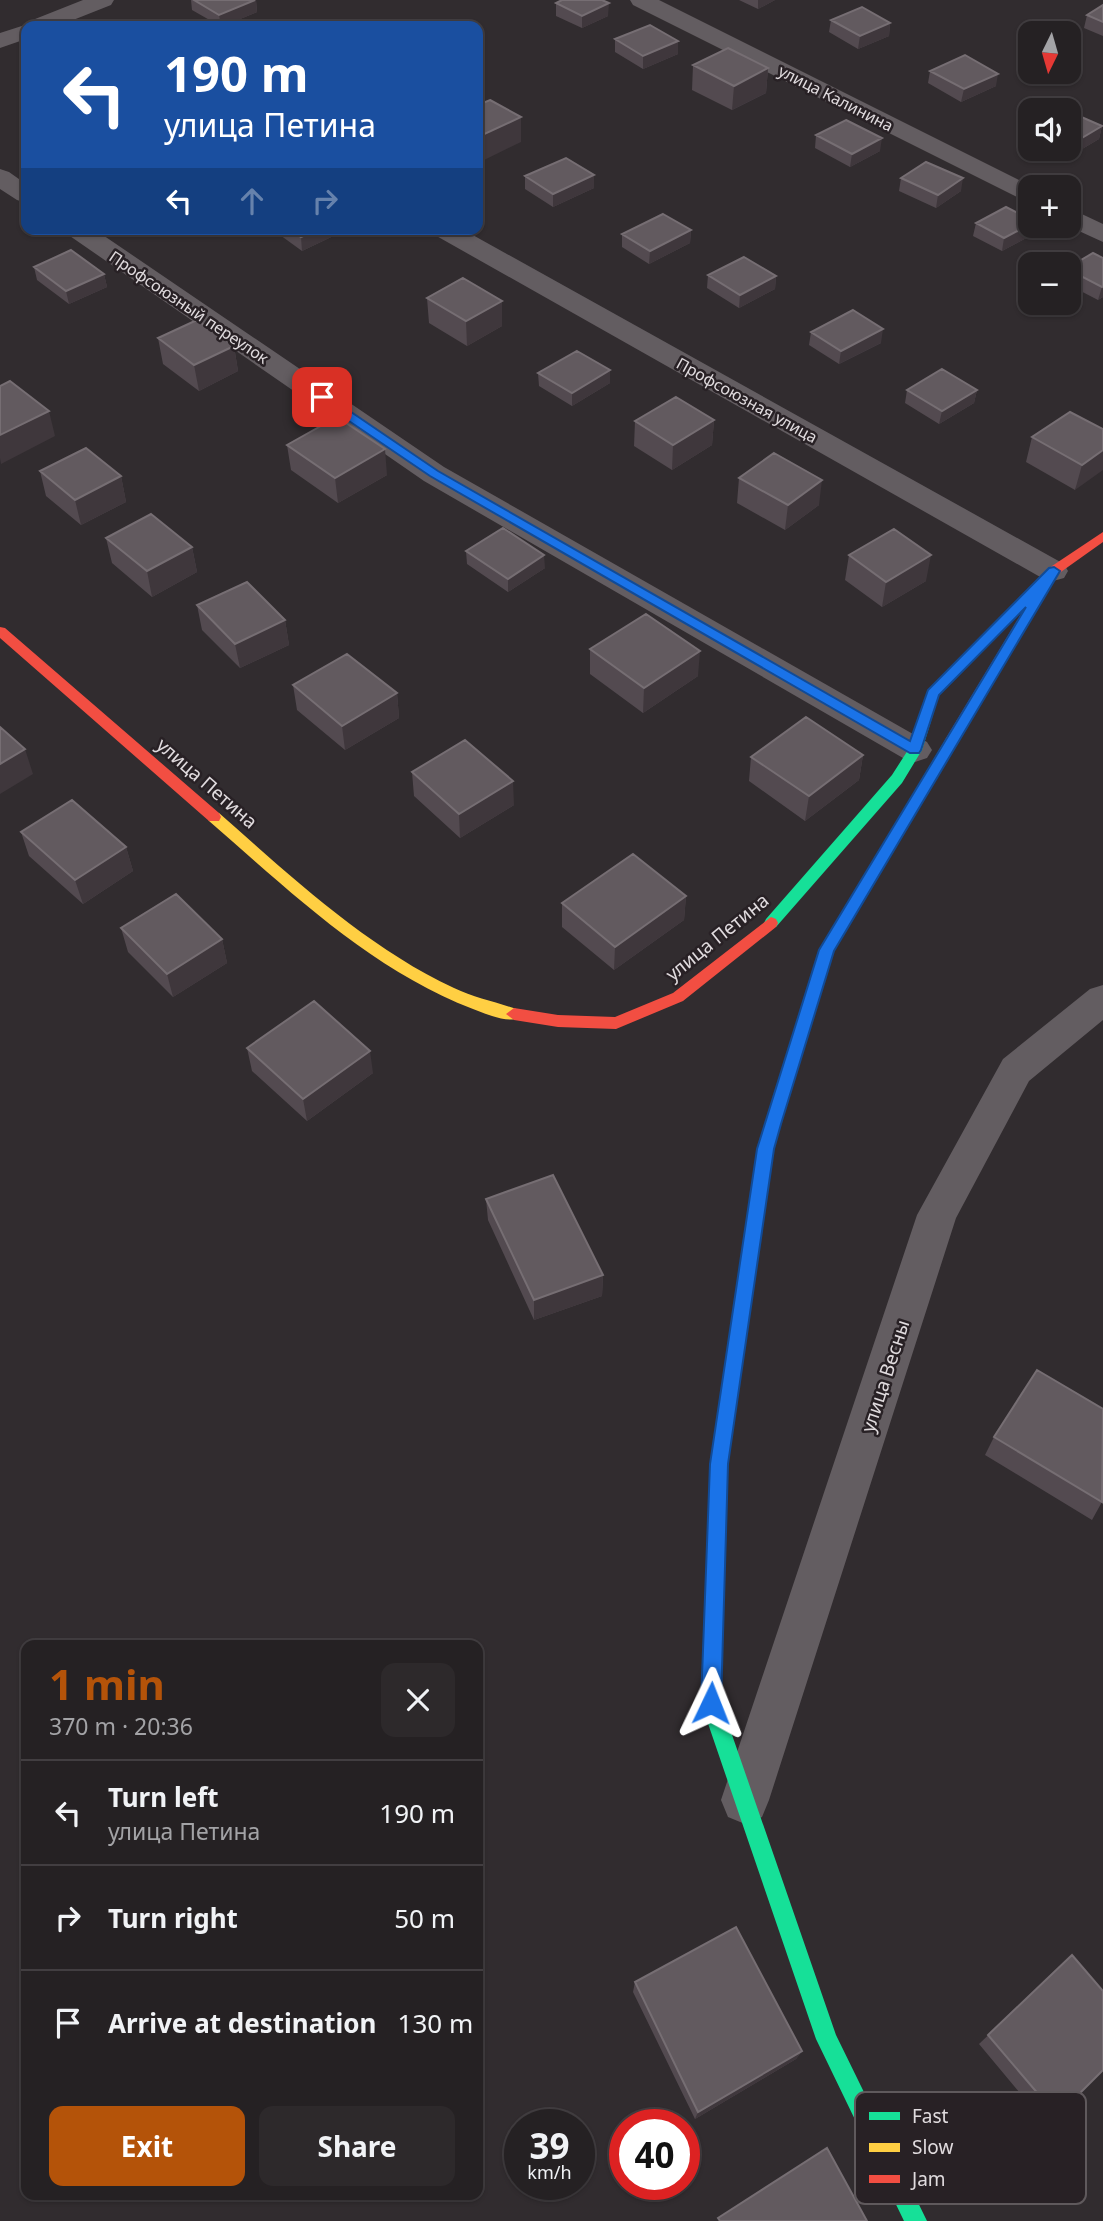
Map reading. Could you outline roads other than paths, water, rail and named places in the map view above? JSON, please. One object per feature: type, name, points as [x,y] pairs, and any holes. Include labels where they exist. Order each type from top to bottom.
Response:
[{"type":"street","points":[[33,0],[70,21],[103,0]]},
{"type":"street","name":"улица Калинина","points":[[641,0],[1018,189]]},
{"type":"street","points":[[0,41],[21,33]]},
{"type":"street","points":[[0,177],[21,192]]},
{"type":"street","points":[[1081,222],[1103,234]]},
{"type":"street","name":"Профсоюзный переулок","points":[[85,235],[434,474],[915,750]]},
{"type":"street","name":"Профсоюзная улица","points":[[453,235],[1054,571]]},
{"type":"street","points":[[855,2096],[827,2039],[711,1703],[719,1464],[765,1149],[827,950],[1054,571],[1103,536]]},
{"type":"street","name":"улица Петина","points":[[0,631],[341,928],[426,981],[492,1011],[558,1021],[616,1023],[678,997],[777,918],[897,779],[915,750],[933,693],[1054,571]]},
{"type":"street","name":"улица Весны","points":[[744,1800],[937,1215],[1016,1070],[1103,999]]},
{"type":"street","points":[[908,2204],[916,2221]]}]
